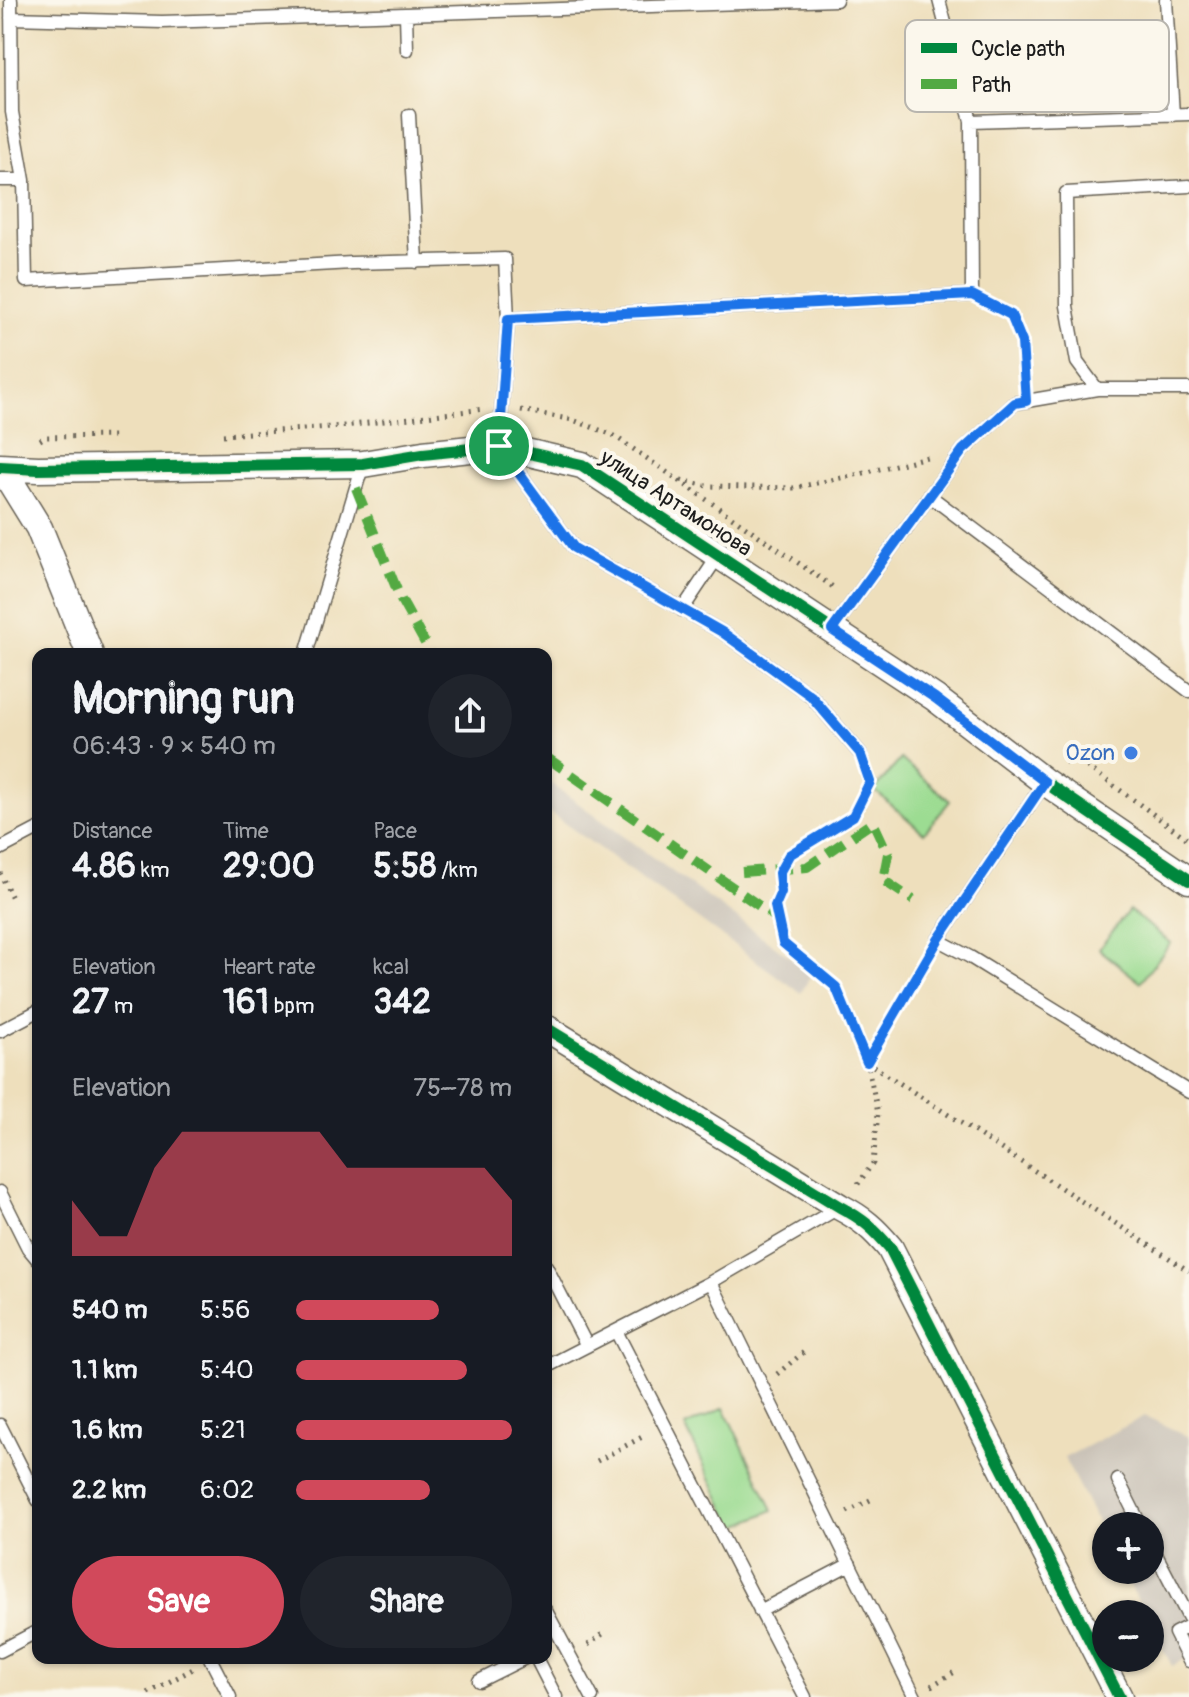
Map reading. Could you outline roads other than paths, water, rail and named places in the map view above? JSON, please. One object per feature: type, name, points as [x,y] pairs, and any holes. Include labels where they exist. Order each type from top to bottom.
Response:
[{"type":"street","name":"улица Артамонова","points":[[1,470],[363,464],[499,446],[582,465],[935,698],[1045,782],[1189,880]]},
{"type":"street","points":[[1,470],[39,528],[88,648]]},
{"type":"street","points":[[552,1032],[875,1229],[890,1248],[1119,1697]]},
{"type":"lane","points":[[11,0],[12,112],[24,180],[26,281],[352,263],[505,259],[508,319],[499,446],[574,548],[722,632],[811,696],[860,753]]},
{"type":"lane","points":[[11,18],[162,22],[836,0]]},
{"type":"lane","points":[[939,0],[944,20]]},
{"type":"lane","points":[[1166,0],[1167,20]]},
{"type":"lane","points":[[406,14],[407,50]]},
{"type":"lane","points":[[1169,49],[1173,115]]},
{"type":"lane","points":[[508,319],[972,295],[969,112]]},
{"type":"lane","points":[[971,121],[1189,114]]},
{"type":"lane","points":[[409,115],[417,262]]},
{"type":"lane","points":[[0,180],[24,180]]},
{"type":"lane","points":[[1097,389],[1077,362],[1067,306],[1066,193],[1189,186]]},
{"type":"lane","points":[[832,630],[963,450],[1015,403],[1097,389],[1189,389]]},
{"type":"lane","points":[[308,648],[363,464]]},
{"type":"lane","points":[[930,496],[1189,691]]},
{"type":"lane","points":[[682,610],[719,555]]},
{"type":"lane","points":[[1045,782],[938,940],[1189,1092]]},
{"type":"lane","points":[[0,849],[32,832]]},
{"type":"lane","points":[[0,1031],[32,1014]]},
{"type":"lane","points":[[0,1192],[32,1253]]},
{"type":"lane","points":[[552,1364],[711,1282],[840,1207]]},
{"type":"lane","points":[[552,1278],[587,1346]]},
{"type":"lane","points":[[711,1282],[915,1696]]},
{"type":"lane","points":[[616,1331],[805,1697]]},
{"type":"lane","points":[[0,1425],[32,1488]]},
{"type":"lane","points":[[1118,1480],[1134,1512]]},
{"type":"lane","points":[[760,1611],[850,1564]]},
{"type":"lane","points":[[1164,1570],[1189,1618]]},
{"type":"lane","points":[[552,1622],[592,1697]]},
{"type":"lane","points":[[1189,1626],[1175,1633],[1189,1661]]},
{"type":"lane","points":[[0,1651],[32,1634]]},
{"type":"lane","points":[[214,1664],[230,1697]]},
{"type":"lane","points":[[479,1681],[513,1664]]},
{"type":"lane","points":[[539,1664],[556,1697]]},
{"type":"place","name":"Ozon","points":[[1131,753]]}]
